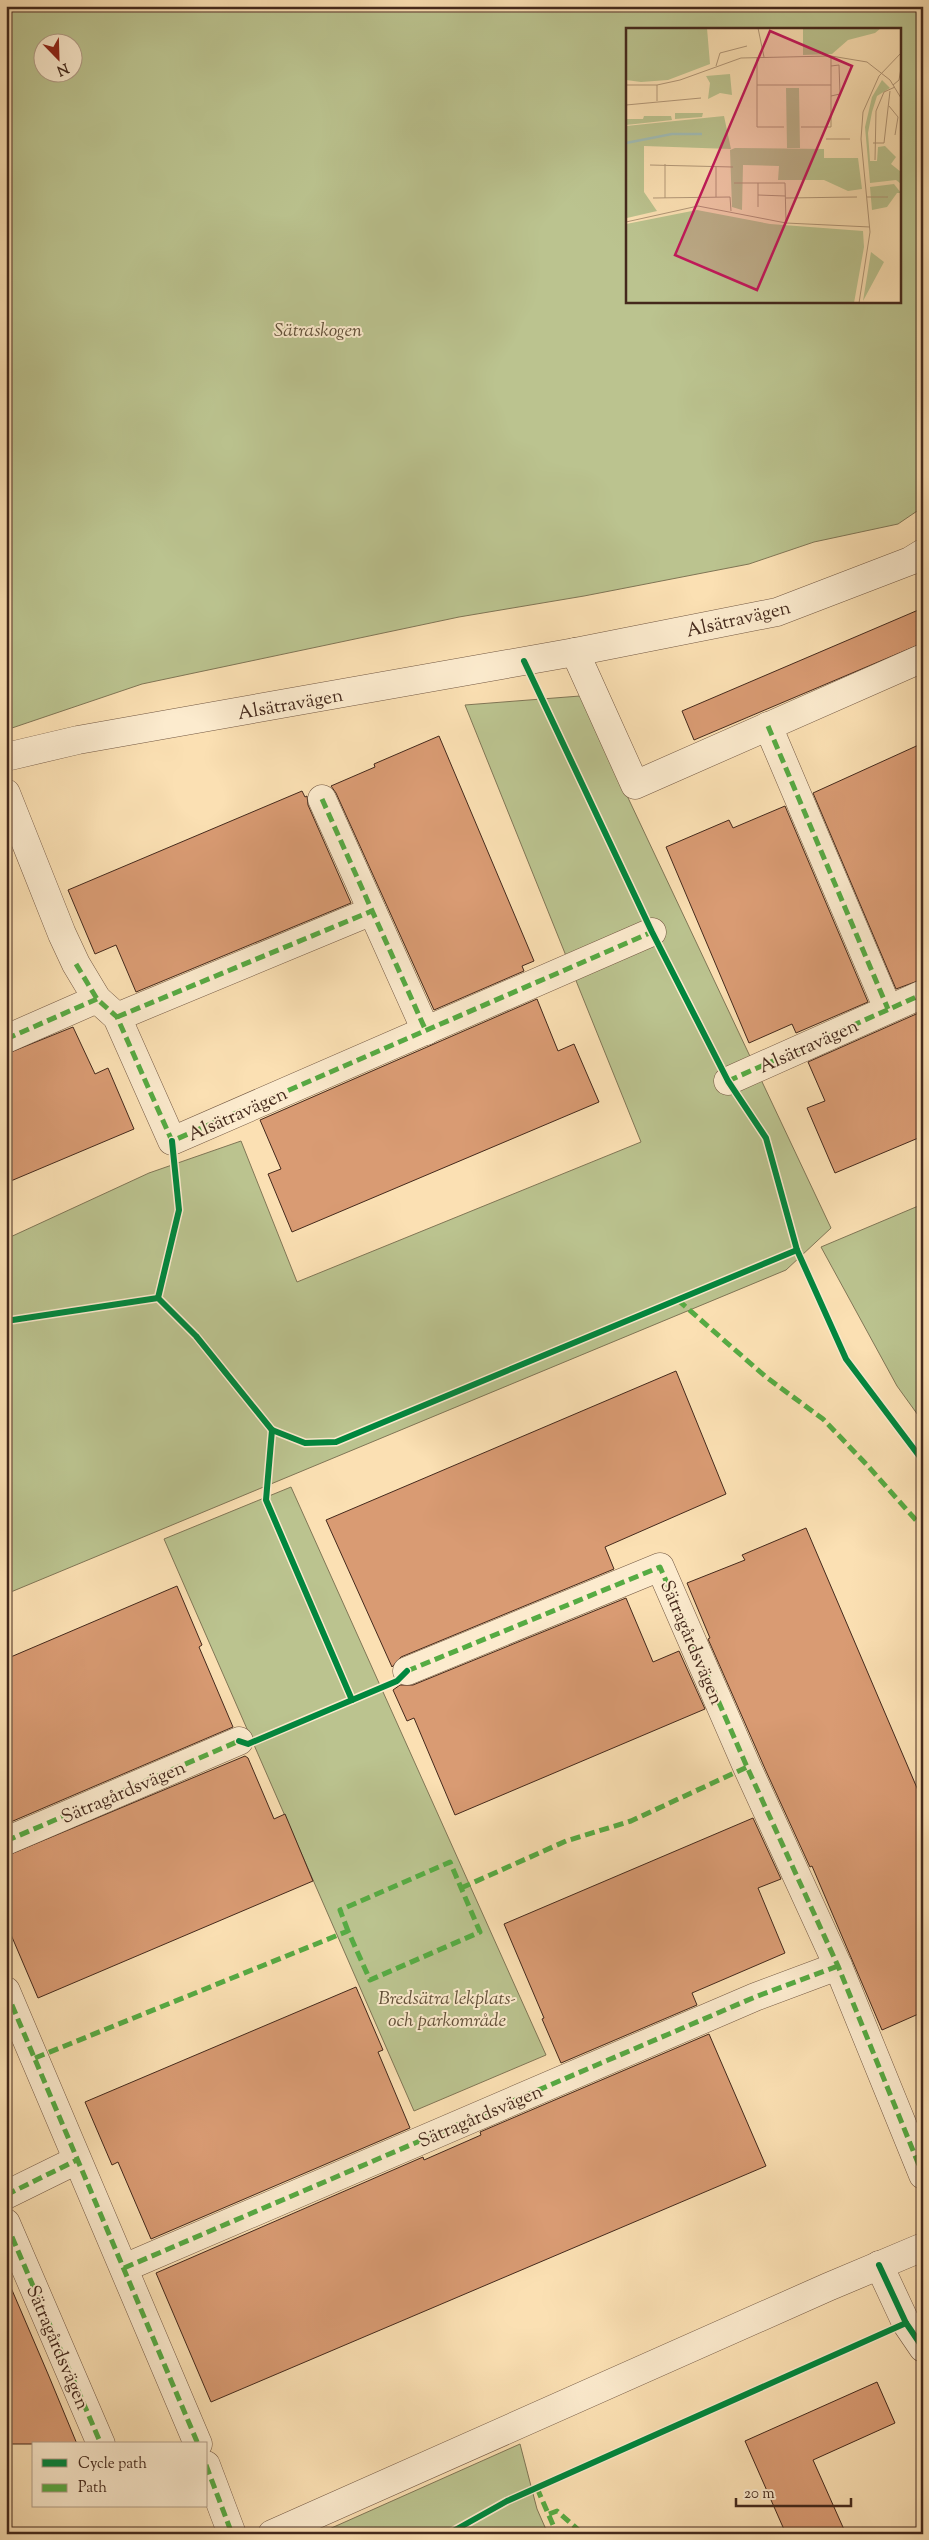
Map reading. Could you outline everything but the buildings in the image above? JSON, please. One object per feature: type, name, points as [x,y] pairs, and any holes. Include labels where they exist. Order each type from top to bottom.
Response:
[{"type":"street","name":"Alsätravägen","points":[[6,757],[78,740],[576,652],[777,612],[910,562],[923,553]]},
{"type":"street","points":[[576,652],[636,785],[923,658]]},
{"type":"street","points":[[768,726],[888,1010]]},
{"type":"street","name":"Alsätravägen","points":[[6,793],[62,934],[76,964],[107,1008],[172,1141],[652,932]]},
{"type":"street","points":[[322,799],[426,1030]]},
{"type":"street","points":[[6,1039],[107,1008],[372,911]]},
{"type":"street","name":"Alsätravägen","points":[[728,1081],[923,994]]},
{"type":"street","name":"Sätragårdsvägen","points":[[407,1671],[660,1567],[747,1767],[838,1966],[923,2175]]},
{"type":"street","name":"Sätragårdsvägen","points":[[6,1841],[239,1741]]},
{"type":"street","name":"Sätragårdsvägen","points":[[124,2268],[756,1996],[838,1966]]},
{"type":"street","points":[[6,1991],[197,2442]]},
{"type":"street","points":[[6,2195],[77,2160]]},
{"type":"street","name":"Sätragårdsvägen","points":[[6,2223],[100,2442]]},
{"type":"street","points":[[272,2534],[923,2247]]},
{"type":"street","points":[[879,2265],[906,2323],[923,2348]]},
{"type":"street","points":[[208,2470],[232,2534]]},
{"type":"green space","name":"Sätraskogen","points":[[6,6],[923,6],[923,507],[898,524],[814,542],[749,564],[584,596],[459,617],[142,684],[6,730]]},
{"type":"green space","points":[[580,696],[831,1228],[786,1270],[6,1594],[6,1239],[149,1173],[241,1141],[297,1282],[641,1142],[465,705]]},
{"type":"green space","points":[[923,1204],[923,1422],[897,1386],[821,1247]]},
{"type":"green space","name":"Bredsätra lekplats- och parkområde","points":[[291,1487],[546,2055],[414,2111],[164,1539]]},
{"type":"green space","points":[[520,2444],[537,2509],[548,2534],[318,2534]]},
{"type":"marked path","points":[[768,726],[888,1009]]},
{"type":"marked path","points":[[322,799],[426,1031]]},
{"type":"marked path","points":[[117,1017],[372,911]]},
{"type":"marked path","points":[[76,964],[97,999],[117,1017],[172,1141],[652,932]]},
{"type":"marked path","points":[[728,1081],[923,994]]},
{"type":"marked path","points":[[6,1039],[97,999]]},
{"type":"marked path","points":[[678,1300],[766,1377],[823,1419],[923,1528]]},
{"type":"marked path","points":[[407,1671],[660,1567],[747,1767],[838,1966],[923,2175]]},
{"type":"marked path","points":[[6,1841],[239,1741]]},
{"type":"marked path","points":[[461,1888],[566,1841],[631,1821],[747,1767]]},
{"type":"marked path","points":[[35,2058],[348,1931],[370,1980],[480,1932],[450,1862],[340,1910],[348,1931]]},
{"type":"marked path","points":[[124,2268],[755,1997],[838,1966]]},
{"type":"marked path","points":[[6,1991],[197,2442]]},
{"type":"marked path","points":[[6,2195],[77,2160]]},
{"type":"marked path","points":[[6,2223],[100,2442]]},
{"type":"marked path","points":[[208,2470],[232,2534]]},
{"type":"marked path","points":[[537,2488],[557,2534]]},
{"type":"marked path","points":[[549,2514],[557,2511],[583,2534]]},
{"type":"cycle path","points":[[524,661],[652,932],[728,1081],[766,1138],[797,1250],[846,1359],[923,1461]]},
{"type":"cycle path","points":[[158,1298],[179,1210],[172,1141]]},
{"type":"cycle path","points":[[6,1321],[158,1298],[196,1336],[272,1430],[305,1443],[336,1442],[797,1250]]},
{"type":"cycle path","points":[[272,1430],[266,1500],[352,1700]]},
{"type":"cycle path","points":[[239,1741],[248,1744],[397,1681],[407,1671]]},
{"type":"cycle path","points":[[879,2265],[906,2323],[923,2348]]},
{"type":"cycle path","points":[[448,2534],[507,2501],[906,2323]]}]
